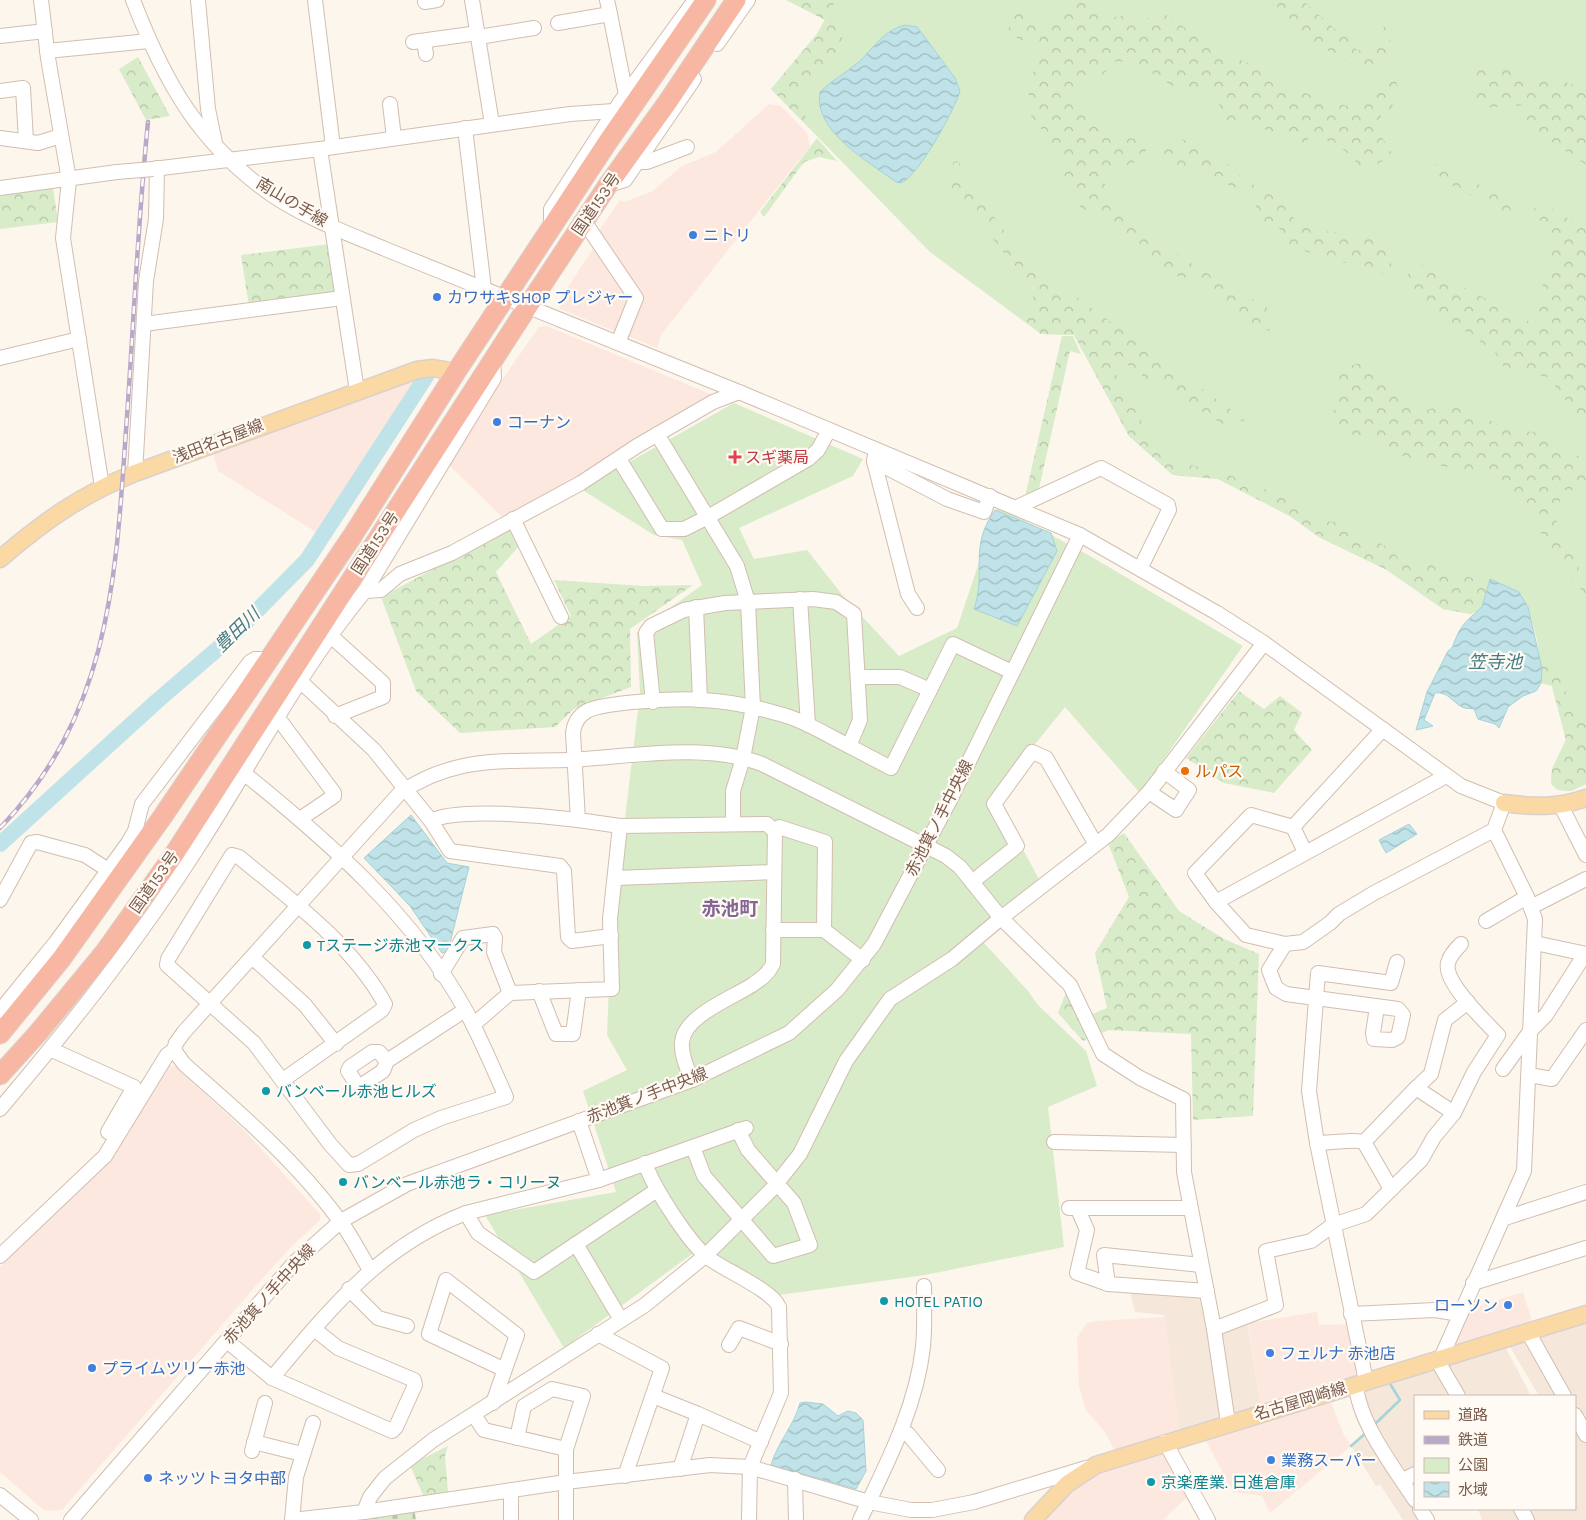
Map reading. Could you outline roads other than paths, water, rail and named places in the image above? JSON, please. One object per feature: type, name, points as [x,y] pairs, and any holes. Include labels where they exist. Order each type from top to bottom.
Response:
[{"type":"highway","name":"国道153号","points":[[0,1034],[59,950],[196,764],[269,659],[353,534],[504,298],[706,0]]},
{"type":"highway","name":"国道153号","points":[[0,1075],[38,1033],[104,953],[275,715],[374,544],[608,185],[670,107],[713,44],[736,0]]},
{"type":"highway","points":[[294,621],[320,640]]},
{"type":"main road","name":"浅田名古屋線","points":[[0,559],[26,536],[70,504],[102,487],[135,473],[417,370],[433,368],[456,372]]},
{"type":"main road","points":[[1504,803],[1530,807],[1560,804],[1586,798]]},
{"type":"main road","name":"名古屋岡崎線","points":[[1033,1520],[1068,1484],[1096,1465],[1165,1442],[1586,1314]]},
{"type":"street","points":[[41,0],[47,50],[69,180],[63,238],[102,487]]},
{"type":"street","name":"南山の手線","points":[[134,0],[149,41],[177,95],[198,126],[244,173],[273,195],[330,226],[739,392],[829,430],[875,455],[990,496],[1080,535],[1140,568],[1264,643],[1446,776],[1479,795],[1504,803]]},
{"type":"street","points":[[198,0],[208,109],[215,144]]},
{"type":"street","points":[[315,0],[330,226],[357,391]]},
{"type":"street","points":[[551,229],[552,208],[614,111],[694,0]]},
{"type":"street","points":[[713,44],[748,0]]},
{"type":"street","points":[[476,1],[478,35],[492,124]]},
{"type":"street","points":[[558,24],[608,7],[626,95]]},
{"type":"street","points":[[421,46],[478,35],[534,28]]},
{"type":"street","points":[[672,50],[674,30]]},
{"type":"street","points":[[0,36],[45,31]]},
{"type":"street","points":[[47,50],[149,41]]},
{"type":"street","points":[[0,91],[23,88],[26,141]]},
{"type":"street","points":[[390,104],[394,138]]},
{"type":"street","points":[[608,185],[624,180],[670,107]]},
{"type":"street","points":[[0,188],[230,158],[326,148],[570,114],[614,111]]},
{"type":"street","points":[[465,128],[484,289]]},
{"type":"street","points":[[0,138],[38,143],[61,136]]},
{"type":"street","points":[[637,162],[647,162],[687,147]]},
{"type":"street","points":[[135,473],[146,281],[156,219],[155,169]]},
{"type":"street","points":[[584,221],[636,298],[618,343]]},
{"type":"street","points":[[144,324],[342,298]]},
{"type":"street","points":[[0,358],[79,339]]},
{"type":"street","points":[[0,1109],[103,984],[192,857],[245,774],[275,715],[300,682],[320,640],[365,591],[494,378],[493,360]]},
{"type":"street","points":[[365,591],[381,590],[400,574],[452,553],[581,483],[657,434],[713,402],[739,392]]},
{"type":"street","points":[[619,458],[662,529],[684,528],[708,517],[808,459],[818,450],[829,430]]},
{"type":"street","points":[[657,434],[737,566],[748,602],[753,707],[734,791],[733,823]]},
{"type":"street","points":[[875,455],[908,594],[917,608]]},
{"type":"street","points":[[1017,507],[1101,468],[1168,505],[1169,510],[1140,568]]},
{"type":"street","points":[[513,519],[562,617]]},
{"type":"street","name":"赤池箕ノ手中央線","points":[[71,1520],[294,1263],[341,1221],[407,1184],[692,1080],[788,1034],[837,990],[874,944],[925,847],[1080,535]]},
{"type":"street","points":[[374,544],[395,541]]},
{"type":"street","points":[[800,598],[808,725]]},
{"type":"street","points":[[653,702],[646,632],[651,626],[696,607],[800,598],[836,602],[854,614],[860,720],[849,746]]},
{"type":"street","points":[[696,607],[700,700]]},
{"type":"street","points":[[320,640],[383,683],[383,698],[335,716]]},
{"type":"street","points":[[364,1512],[370,1497],[385,1478],[433,1440],[645,1305],[706,1256],[777,1183],[800,1154],[846,1061],[890,999],[952,959],[1095,843],[1108,835],[1149,792],[1264,643]]},
{"type":"street","points":[[578,820],[574,726],[582,714],[588,710],[653,702],[700,700],[753,707],[778,713],[808,725],[891,768],[953,644],[1012,672]]},
{"type":"street","points":[[0,1011],[59,950],[108,870],[131,851],[142,804],[250,662],[255,659],[269,659]]},
{"type":"street","points":[[859,677],[900,678],[930,690]]},
{"type":"street","points":[[300,682],[374,750],[431,821],[450,851],[564,868],[568,937],[572,941],[611,936]]},
{"type":"street","points":[[275,715],[334,793],[334,796],[300,818]]},
{"type":"street","points":[[1293,827],[1382,729]]},
{"type":"street","points":[[190,743],[196,764]]},
{"type":"street","points":[[972,882],[1017,846],[994,804],[1032,752],[1046,758],[1095,843]]},
{"type":"street","points":[[0,1256],[105,1156],[167,1055],[174,1050],[176,1043],[184,1032],[341,856],[406,789],[436,774],[465,765],[710,753],[743,758],[762,764],[814,788],[925,847],[946,856],[960,867],[1001,918],[1070,985],[1103,1054],[1140,1078],[1183,1099],[1184,1172],[1214,1329],[1228,1423]]},
{"type":"street","points":[[1149,792],[1176,810],[1189,790],[1164,771]]},
{"type":"street","points":[[245,774],[300,818],[390,905],[465,1010],[506,1097],[441,1118],[414,1130],[353,1165],[349,1165],[330,1144],[254,1043],[167,965],[168,959],[232,855],[239,856],[298,906],[344,950],[385,1004],[382,1010],[283,1080]]},
{"type":"street","points":[[1216,902],[1446,776]]},
{"type":"street","points":[[1305,852],[1293,827],[1251,816],[1195,873],[1216,902],[1246,935],[1285,944],[1303,942],[1330,923],[1339,914],[1374,893],[1494,830],[1504,803]]},
{"type":"street","points":[[1560,804],[1586,855]]},
{"type":"street","points":[[431,821],[447,816],[542,815],[620,826],[767,824],[775,832]]},
{"type":"street","points":[[472,1025],[510,993],[612,989],[610,919],[620,826]]},
{"type":"street","points":[[692,1080],[684,1061],[682,1042],[686,1029],[700,1015],[731,998],[769,973],[773,964],[775,832],[779,827],[825,842],[824,930]]},
{"type":"street","points":[[1457,1395],[1439,1359],[1505,1218],[1524,1171],[1535,919],[1529,902],[1494,830]]},
{"type":"street","points":[[0,900],[31,843],[37,842],[85,855],[108,870]]},
{"type":"street","points":[[615,878],[774,872]]},
{"type":"street","points":[[1486,921],[1586,879]]},
{"type":"street","points":[[773,930],[824,930],[863,960]]},
{"type":"street","points":[[441,974],[463,938],[493,934],[495,938],[494,952],[496,960],[510,993]]},
{"type":"street","points":[[1503,1069],[1531,1030],[1546,1015],[1586,954],[1535,943]]},
{"type":"street","points":[[1285,944],[1269,970],[1276,988],[1286,994],[1378,1006]]},
{"type":"street","points":[[1214,1329],[1276,1305],[1266,1252],[1311,1242],[1333,1225],[1366,1214],[1421,1160],[1434,1137],[1454,1113],[1474,1072],[1498,1035],[1468,1002],[1448,972],[1448,963],[1461,944]]},
{"type":"street","points":[[103,984],[104,953]]},
{"type":"street","points":[[252,957],[306,1005],[336,1044]]},
{"type":"street","points":[[1397,962],[1391,983],[1318,973],[1309,1091],[1317,1143],[1351,1314],[1361,1383],[1357,1398],[1369,1425],[1409,1478],[1414,1496]]},
{"type":"street","points":[[539,991],[556,1034],[573,1034],[579,990]]},
{"type":"street","points":[[1364,1142],[1432,1074],[1445,1020],[1468,1002]]},
{"type":"street","points":[[387,1061],[465,1010]]},
{"type":"street","points":[[1529,1075],[1552,1079],[1586,1030]]},
{"type":"street","points":[[18,1087],[38,1033]]},
{"type":"street","points":[[50,1049],[134,1088],[108,1132]]},
{"type":"street","points":[[174,1050],[184,1064],[268,1140],[341,1221],[370,1270]]},
{"type":"street","points":[[1416,1088],[1454,1113]]},
{"type":"street","points":[[579,1121],[598,1180]]},
{"type":"street","points":[[272,1378],[349,1289],[370,1270],[421,1234],[445,1220],[466,1212],[598,1180],[742,1129],[748,1150],[794,1203],[810,1245],[773,1256],[704,1176],[693,1147]]},
{"type":"street","points":[[1317,1143],[1343,1143],[1359,1139],[1364,1142],[1391,1190]]},
{"type":"street","points":[[1054,1142],[1184,1145]]},
{"type":"street","points":[[645,1164],[657,1190],[693,1242],[706,1256],[775,1298],[779,1307],[781,1392],[750,1467],[749,1520]]},
{"type":"street","points":[[466,1212],[478,1233],[532,1272],[657,1190]]},
{"type":"street","points":[[1505,1218],[1586,1192]]},
{"type":"street","points":[[1190,1208],[1075,1208],[1080,1214],[1087,1230],[1077,1273],[1108,1284],[1207,1291]]},
{"type":"street","points":[[576,1244],[621,1320]]},
{"type":"street","points":[[1473,1283],[1586,1248]]},
{"type":"street","points":[[1108,1284],[1104,1255],[1202,1265]]},
{"type":"street","points":[[492,1403],[517,1335],[446,1280],[429,1334],[503,1369]]},
{"type":"street","points":[[860,1520],[902,1430],[922,1350],[924,1286]]},
{"type":"street","points":[[349,1289],[378,1318],[407,1326]]},
{"type":"street","points":[[1351,1314],[1435,1310],[1460,1314]]},
{"type":"street","points":[[729,1345],[739,1328],[780,1344]]},
{"type":"street","points":[[227,1341],[272,1378],[392,1430],[396,1427],[415,1385],[414,1380],[338,1348],[314,1329]]},
{"type":"street","points":[[1528,1332],[1563,1395]]},
{"type":"street","points":[[598,1334],[662,1368],[625,1476]]},
{"type":"street","points":[[517,1438],[524,1406],[552,1389],[583,1396],[566,1449],[566,1520]]},
{"type":"street","points":[[653,1396],[760,1442]]},
{"type":"street","points":[[265,1403],[253,1446],[302,1454]]},
{"type":"street","points":[[680,1469],[698,1414]]},
{"type":"street","points":[[474,1415],[484,1430],[566,1449]]},
{"type":"street","points":[[1576,1417],[1586,1435]]},
{"type":"street","points":[[313,1423],[296,1477],[292,1520],[364,1512],[566,1482],[710,1465],[750,1467],[869,1502],[911,1510],[953,1508],[1096,1465]]},
{"type":"street","points":[[902,1430],[908,1434],[938,1470]]},
{"type":"street","points":[[1165,1442],[1208,1520]]},
{"type":"street","points":[[795,1479],[796,1520]]},
{"type":"street","points":[[511,1490],[512,1520]]},
{"type":"street","points":[[0,1496],[31,1520]]},
{"type":"water","points":[[905,25],[917,27],[955,78],[960,91],[935,142],[917,169],[901,183],[896,182],[858,155],[834,132],[825,120],[820,106],[820,92],[860,61],[885,35]]},
{"type":"water","points":[[995,510],[1051,533],[1057,551],[1017,626],[974,609],[978,595],[982,536]]},
{"type":"water","name":"笠寺池","points":[[1490,579],[1519,592],[1528,607],[1542,669],[1541,683],[1536,691],[1523,696],[1508,707],[1499,728],[1495,724],[1478,719],[1474,709],[1463,708],[1447,695],[1435,693],[1424,720],[1433,726],[1416,730],[1427,692],[1458,633],[1467,621],[1482,607]]},
{"type":"water","points":[[411,815],[447,863],[469,867],[448,951],[442,953],[410,906],[364,858]]},
{"type":"water","points":[[1409,824],[1417,834],[1386,853],[1379,840]]},
{"type":"water","points":[[800,1403],[823,1404],[838,1416],[848,1411],[856,1413],[863,1420],[866,1471],[856,1489],[771,1465]]},
{"type":"waterway","name":"豊田川","points":[[0,844],[156,702],[229,639],[307,560],[427,375]]},
{"type":"waterway","points":[[1374,1425],[1400,1400],[1389,1382]]},
{"type":"waterway","points":[[1351,1446],[1367,1432]]},
{"type":"railway","points":[[0,828],[38,783],[66,735],[87,686],[102,635],[112,582],[119,528],[148,122]]},
{"type":"place","name":"ニトリ","points":[[693,235]]},
{"type":"place","name":"カワサキSHOP プレジャー","points":[[437,297]]},
{"type":"place","name":"コーナン","points":[[497,422]]},
{"type":"place","name":"スギ薬局","points":[[735,457]]},
{"type":"place","name":"ルパス","points":[[1185,771]]},
{"type":"place","name":"Tステージ赤池マークス","points":[[307,945]]},
{"type":"place","name":"バンベール赤池ヒルズ","points":[[266,1091]]},
{"type":"place","name":"バンベール赤池ラ・コリーヌ","points":[[343,1182]]},
{"type":"place","name":"HOTEL PATIO","points":[[884,1301]]},
{"type":"place","name":"ローソン","points":[[1508,1305]]},
{"type":"place","name":"フェルナ 赤池店","points":[[1270,1353]]},
{"type":"place","name":"プライムツリー赤池","points":[[92,1368]]},
{"type":"place","name":"業務スーパー","points":[[1271,1460]]},
{"type":"place","name":"ネッツトヨタ中部","points":[[148,1478]]},
{"type":"place","name":"京楽産業. 日進倉庫","points":[[1151,1482]]},
{"type":"district","name":"赤池町","points":[[730,909]]}]
